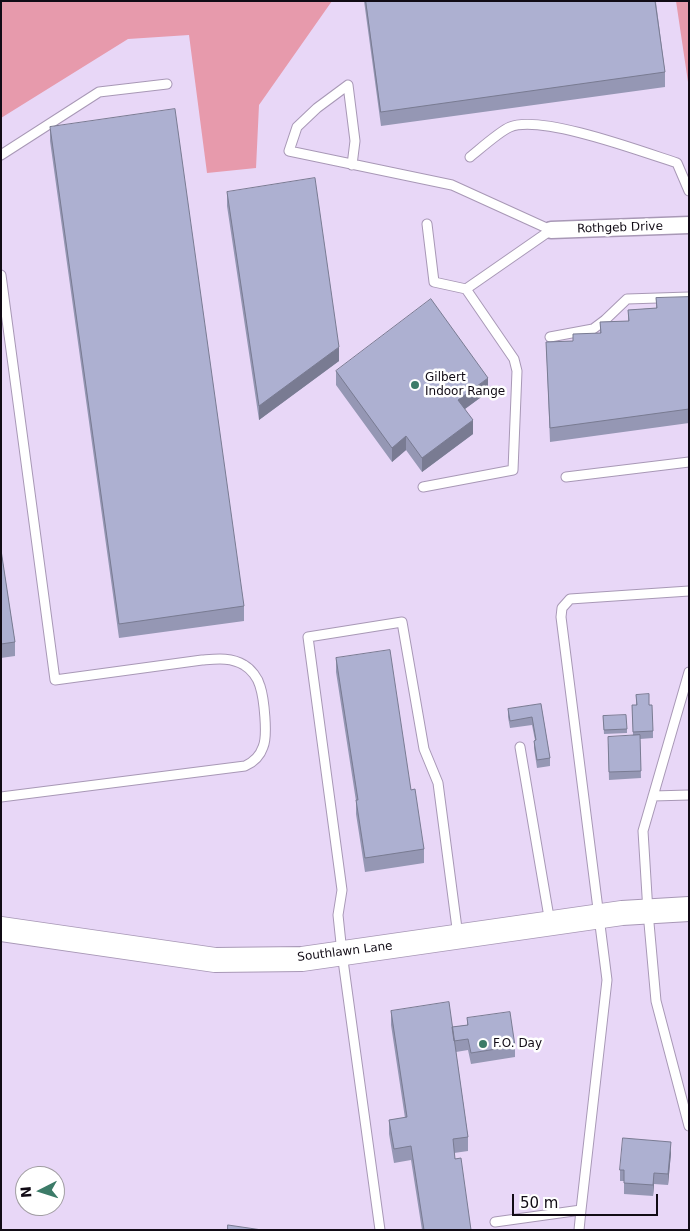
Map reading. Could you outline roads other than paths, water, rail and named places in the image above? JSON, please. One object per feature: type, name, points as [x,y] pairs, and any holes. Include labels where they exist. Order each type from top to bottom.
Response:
[{"type":"street","name":"Rothgeb Drive","points":[[551,230],[689,225]]},
{"type":"street","name":"Southlawn Lane","points":[[1,928],[215,960],[302,959],[600,916],[689,909]]},
{"type":"lane","points":[[1,155],[99,92],[167,84]]},
{"type":"lane","points":[[352,165],[355,141],[348,85],[317,108],[297,127],[289,151],[352,165],[452,185],[551,230]]},
{"type":"lane","points":[[470,157],[510,127],[532,124],[562,129],[614,142],[676,163],[689,191]]},
{"type":"lane","points":[[423,487],[513,470],[516,371],[514,359],[466,289],[434,282],[427,224]]},
{"type":"lane","points":[[466,289],[551,230]]},
{"type":"lane","points":[[1,275],[55,680],[202,660],[220,658],[234,660],[245,665],[255,675],[260,686],[266,730],[264,746],[252,763],[245,766],[1,797]]},
{"type":"lane","points":[[550,336],[593,329],[627,299],[689,297]]},
{"type":"lane","points":[[566,477],[689,462]]},
{"type":"lane","points":[[579,1230],[607,980],[561,617],[562,608],[570,599],[689,591]]},
{"type":"lane","points":[[380,1230],[342,953],[338,915],[342,890],[308,637],[402,622],[424,748],[438,783],[458,936]]},
{"type":"lane","points":[[689,672],[644,831],[648,912],[656,1001],[689,1126]]},
{"type":"lane","points":[[520,747],[550,924]]},
{"type":"lane","points":[[654,796],[689,795]]},
{"type":"lane","points":[[495,1222],[582,1210]]},
{"type":"place","name":"Gilbert Indoor Range","points":[[415,385]]},
{"type":"place","name":"F.O. Day","points":[[483,1044]]}]
